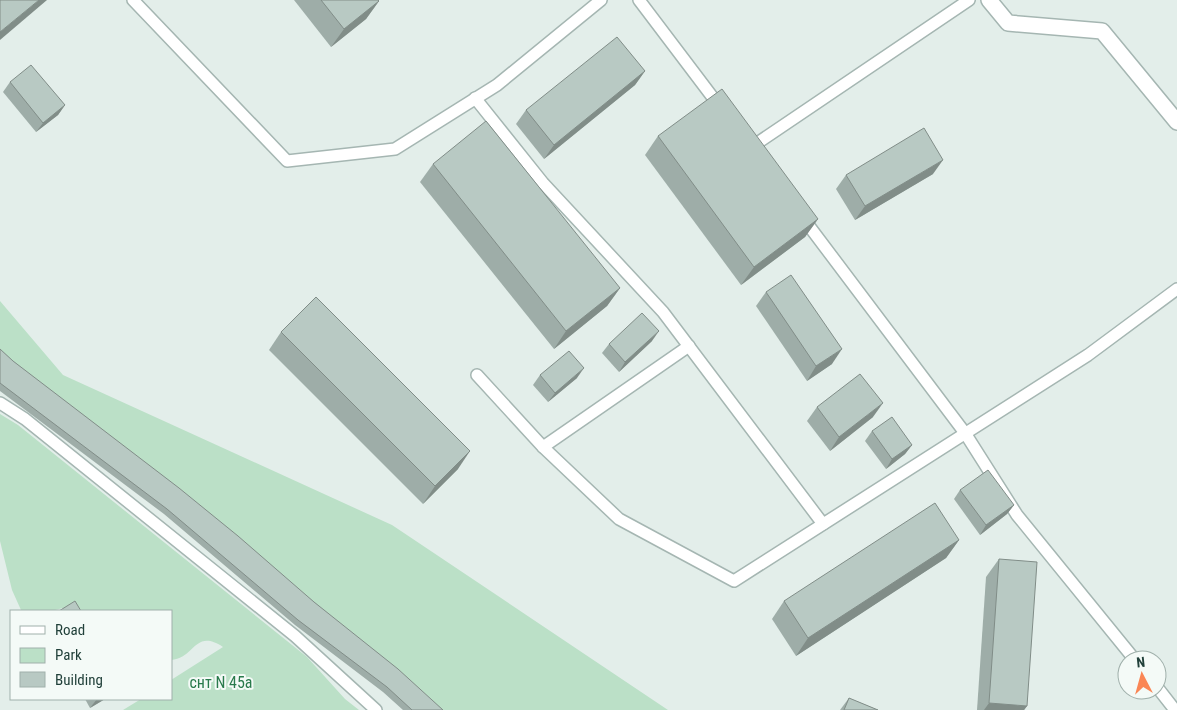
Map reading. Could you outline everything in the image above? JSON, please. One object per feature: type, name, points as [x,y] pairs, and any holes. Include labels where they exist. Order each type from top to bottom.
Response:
[{"type":"street","points":[[989,0],[1008,23],[1102,31],[1177,122]]},
{"type":"lane","points":[[133,0],[287,161],[395,149],[497,85],[601,0]]},
{"type":"lane","points":[[639,0],[727,117]]},
{"type":"lane","points":[[750,148],[969,0]]},
{"type":"lane","points":[[475,98],[543,183],[663,312],[823,524]]},
{"type":"lane","points":[[798,211],[965,433],[1017,515],[1127,650]]},
{"type":"lane","points":[[478,375],[542,447],[619,519],[734,581],[1088,355],[1177,289]]},
{"type":"lane","points":[[542,447],[689,346]]},
{"type":"lane","points":[[0,403],[33,425],[287,630],[376,710]]},
{"type":"lane","points":[[1167,700],[1175,710]]},
{"type":"green space","points":[[0,301],[63,375],[392,525],[668,710],[434,710],[0,357]]},
{"type":"green space","name":"снт N 45а","points":[[0,414],[18,425],[307,657],[345,699],[359,710],[123,710],[139,700],[172,700],[172,679],[223,647],[213,642],[200,642],[185,655],[172,660],[172,610],[67,610],[63,608],[55,610],[21,610],[12,590],[0,541]]},
{"type":"building","points":[[0,0],[39,0],[0,32]]},
{"type":"building","points":[[321,0],[378,0],[379,1],[344,29]]},
{"type":"building","points":[[617,37],[645,71],[554,145],[526,110]]},
{"type":"building","points":[[31,65],[65,105],[43,123],[10,82]]},
{"type":"building","points":[[722,89],[818,219],[754,267],[658,136]]},
{"type":"building","points":[[486,121],[620,288],[566,331],[433,164]]},
{"type":"building","points":[[924,128],[943,160],[865,206],[846,175]]},
{"type":"building","points":[[791,275],[842,349],[816,366],[766,292]]},
{"type":"building","points":[[316,297],[470,451],[435,486],[281,332]]},
{"type":"building","points":[[642,313],[659,331],[625,362],[609,344]]},
{"type":"building","points":[[0,349],[238,536],[314,602],[398,669],[443,710],[412,710],[387,687],[298,620],[167,509],[0,383]]},
{"type":"building","points":[[569,351],[584,368],[555,393],[540,375]]},
{"type":"building","points":[[860,374],[883,403],[839,437],[817,407]]},
{"type":"building","points":[[892,417],[912,445],[892,459],[872,431]]},
{"type":"building","points":[[988,470],[1014,505],[986,525],[960,490]]},
{"type":"building","points":[[935,503],[959,540],[808,638],[784,601]]},
{"type":"building","points":[[999,559],[1037,562],[1027,706],[989,703]]},
{"type":"building","points":[[75,601],[80,610],[61,610]]},
{"type":"building","points":[[849,698],[878,710],[844,710]]}]
